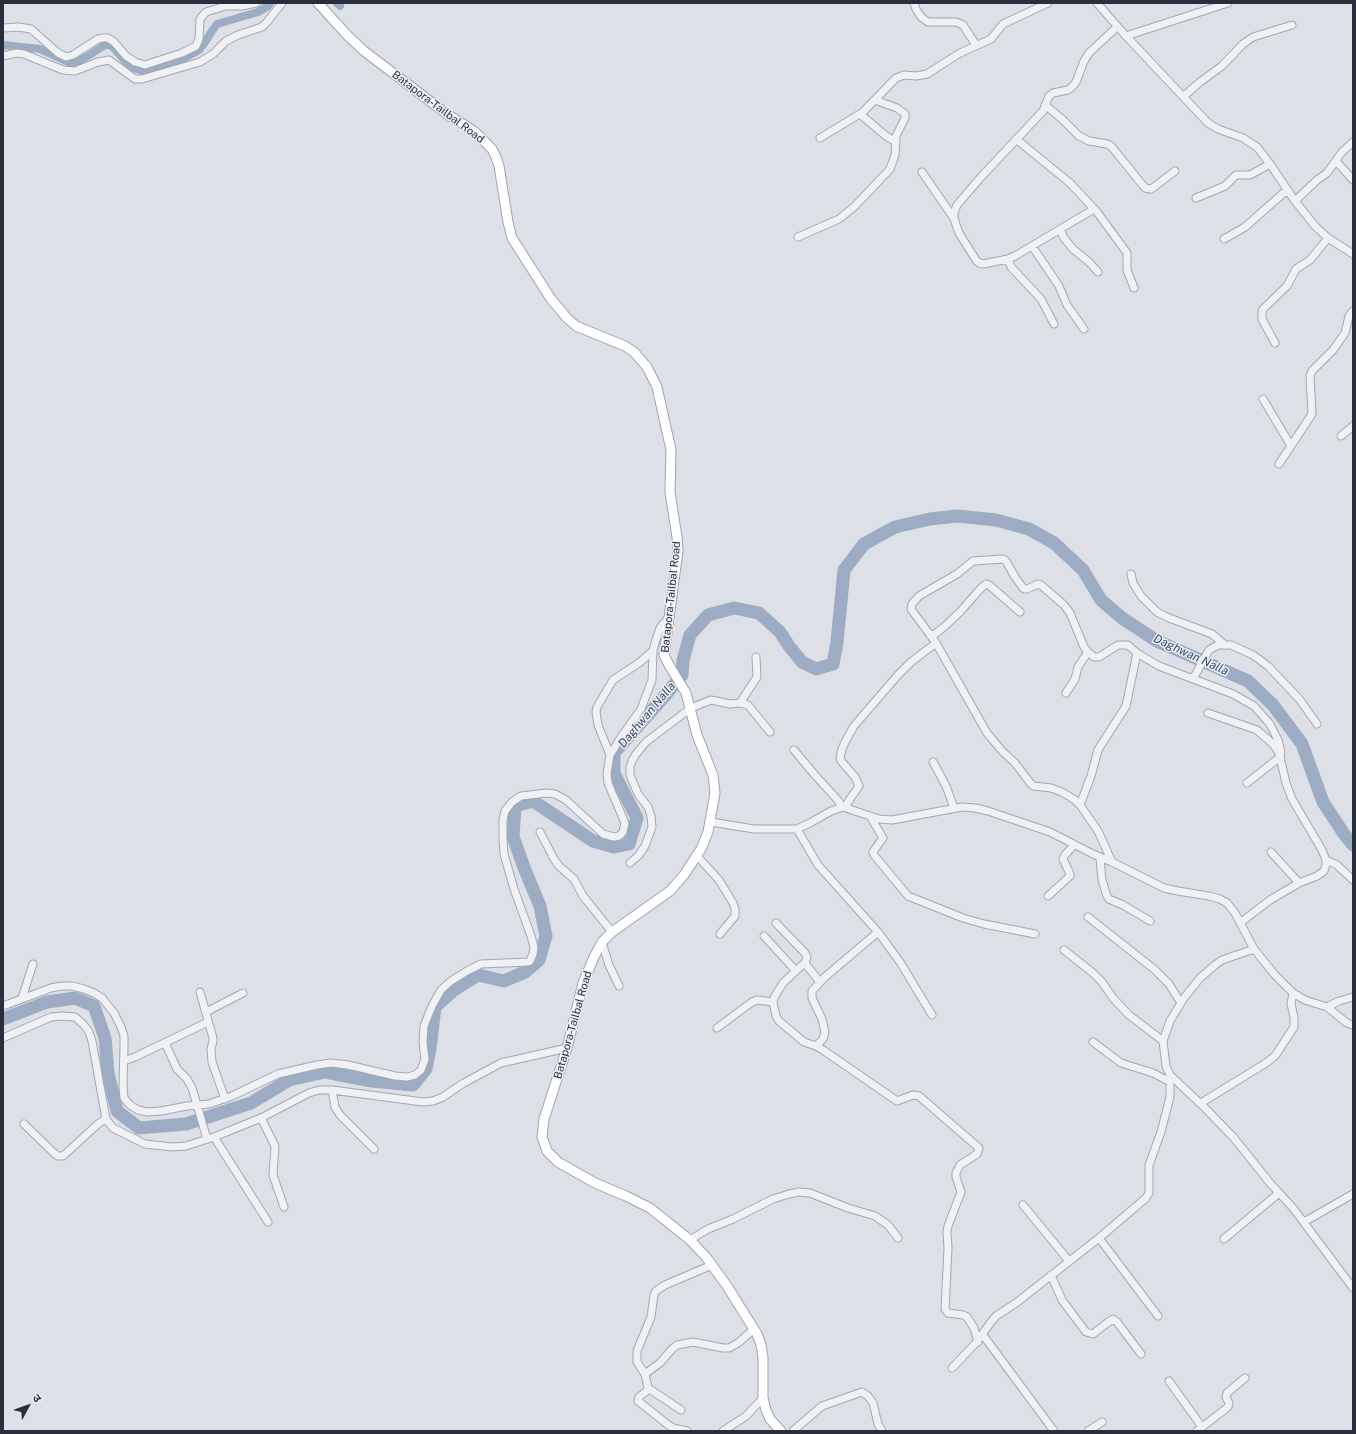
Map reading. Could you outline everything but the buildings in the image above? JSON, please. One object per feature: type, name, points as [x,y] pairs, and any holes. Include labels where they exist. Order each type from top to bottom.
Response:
[{"type":"main road","name":"Batapora-Tailbal Road","points":[[318,3],[347,35],[364,51],[483,139],[492,149],[496,157],[512,238],[551,299],[576,326],[625,346],[640,357],[647,366],[657,387],[671,450],[670,492],[678,551],[672,586],[670,616],[664,656],[686,693],[697,735],[709,763],[715,783],[711,822],[697,856],[684,875],[670,891],[612,932],[602,942],[583,983],[567,1048],[544,1119],[542,1138],[548,1151],[558,1162],[595,1183],[650,1208],[690,1240],[712,1265],[754,1329],[761,1346],[763,1357],[763,1398],[766,1410],[770,1418],[781,1431]]},
{"type":"street","points":[[3,28],[18,27],[31,29],[58,53],[66,57],[74,56],[98,39],[108,38],[114,42],[126,56],[135,62],[144,65],[182,54],[196,46],[200,39],[200,19],[206,12],[226,6],[242,6],[256,3]]},
{"type":"street","points":[[3,56],[17,53],[24,54],[63,70],[75,72],[98,62],[109,60],[135,79],[142,79],[200,62],[213,54],[226,41],[238,34],[262,27],[282,3]]},
{"type":"street","points":[[914,3],[921,17],[928,22],[956,22],[963,25],[976,45]]},
{"type":"street","points":[[820,138],[860,114],[891,82],[899,76],[908,74],[927,74],[960,53],[990,39],[1003,24],[1048,3]]},
{"type":"street","points":[[1097,3],[1117,27],[1208,123],[1218,129],[1243,138],[1257,147],[1295,201],[1315,226],[1328,238],[1352,250]]},
{"type":"street","points":[[1126,36],[1228,3]]},
{"type":"street","points":[[1184,96],[1222,66],[1253,37],[1292,25]]},
{"type":"street","points":[[1094,209],[1008,259],[983,264],[979,263],[959,234],[954,213],[957,205],[980,177],[1039,116],[1048,98],[1053,93],[1068,90],[1072,87],[1089,53],[1117,27]]},
{"type":"street","points":[[798,237],[840,219],[855,206],[890,169],[895,156],[896,136],[905,118],[905,114],[897,108],[875,100]]},
{"type":"street","points":[[1045,105],[1058,115],[1078,136],[1111,146],[1146,188],[1151,189],[1175,171]]},
{"type":"street","points":[[860,114],[886,136],[896,142]]},
{"type":"street","points":[[1016,139],[1070,182],[1094,209],[1126,253],[1128,274],[1134,288]]},
{"type":"street","points":[[1295,201],[1317,180],[1327,173],[1342,152],[1353,142]]},
{"type":"street","points":[[1336,161],[1353,180]]},
{"type":"street","points":[[1196,198],[1225,186],[1236,175],[1250,175],[1270,164]]},
{"type":"street","points":[[922,172],[955,220]]},
{"type":"street","points":[[1224,239],[1245,227],[1287,190]]},
{"type":"street","points":[[1060,229],[1064,238],[1073,249],[1089,262],[1098,272]]},
{"type":"street","points":[[1276,343],[1262,319],[1263,309],[1287,286],[1296,269],[1310,260],[1328,238]]},
{"type":"street","points":[[1032,246],[1059,286],[1067,305],[1084,329]]},
{"type":"street","points":[[1008,259],[1015,271],[1041,299],[1054,324]]},
{"type":"street","points":[[1279,464],[1312,414],[1310,376],[1312,371],[1333,350],[1345,333],[1349,316],[1353,311]]},
{"type":"street","points":[[1263,399],[1290,446]]},
{"type":"street","points":[[1340,436],[1353,426]]},
{"type":"street","points":[[1112,862],[1098,831],[1080,805],[1062,792],[1051,788],[1034,786],[987,733],[936,643],[911,609],[912,604],[918,596],[957,574],[973,561],[1006,561],[1024,589],[1027,589],[1035,584],[1039,584],[1064,605],[1072,617],[1084,647],[1088,652],[1096,657],[1122,644],[1128,645],[1137,653],[1159,666],[1239,697],[1261,712],[1270,724],[1278,740],[1281,752],[1280,757],[1247,783]]},
{"type":"street","points":[[1131,574],[1133,583],[1141,596],[1157,612],[1212,634],[1225,645]]},
{"type":"street","points":[[930,635],[935,634],[945,626],[986,584],[990,585],[1020,612]]},
{"type":"street","points":[[3,1006],[51,988],[62,986],[72,986],[94,993],[102,998],[114,1013],[124,1036],[124,1098],[135,1109],[148,1112],[197,1104],[209,1104],[226,1098],[278,1074],[331,1063],[348,1064],[395,1076],[407,1077],[416,1074],[421,1070],[425,1059],[423,1043],[424,1026],[432,1006],[441,990],[450,981],[481,964],[528,962],[533,954],[534,947],[532,936],[514,889],[504,854],[503,820],[505,811],[512,802],[521,796],[548,793],[555,794],[566,800],[603,834],[609,837],[614,837],[623,832],[625,823],[608,783],[607,773],[610,755],[621,737],[642,709],[652,680],[654,651],[660,628],[670,616]]},
{"type":"street","points":[[844,808],[859,786],[855,777],[840,758],[842,749],[851,731],[904,668],[936,643]]},
{"type":"street","points":[[1193,679],[1206,654],[1218,645],[1231,645],[1253,655],[1268,666],[1300,700],[1317,724]]},
{"type":"street","points":[[610,755],[598,725],[596,712],[597,707],[613,680],[654,651]]},
{"type":"street","points":[[1066,693],[1075,679],[1078,668],[1088,652]]},
{"type":"street","points":[[1080,805],[1091,776],[1098,750],[1126,706],[1137,653]]},
{"type":"street","points":[[740,703],[757,677],[756,657]]},
{"type":"street","points":[[630,863],[639,855],[645,846],[652,827],[648,807],[636,790],[630,776],[632,761],[646,742],[690,708],[711,700],[730,704],[740,703],[748,705],[770,732]]},
{"type":"street","points":[[1208,713],[1257,730],[1273,744],[1278,751],[1286,783],[1292,799],[1322,850],[1326,860],[1324,871],[1317,876],[1299,883],[1270,900],[1240,923]]},
{"type":"street","points":[[794,750],[844,808]]},
{"type":"street","points":[[933,762],[946,786],[954,808]]},
{"type":"street","points":[[711,822],[754,829],[797,829],[831,811],[844,808],[879,819],[892,820],[954,808],[975,808],[988,811],[1050,832],[1164,888],[1178,892],[1209,896],[1227,903],[1232,909],[1254,949],[1275,975],[1293,993],[1305,1000],[1327,1007],[1347,1023],[1353,1025]]},
{"type":"street","points":[[870,816],[883,838],[874,849],[874,855],[908,896],[962,918],[1035,934]]},
{"type":"street","points":[[797,829],[818,865],[878,932],[905,968],[932,1015]]},
{"type":"street","points":[[540,832],[559,866],[574,879],[584,896],[612,932]]},
{"type":"street","points":[[1048,896],[1066,882],[1070,876],[1063,859],[1064,855],[1074,845]]},
{"type":"street","points":[[1271,852],[1299,883]]},
{"type":"street","points":[[697,856],[719,880],[735,909],[735,916],[720,934]]},
{"type":"street","points":[[1100,857],[1102,880],[1109,899],[1123,905],[1150,921]]},
{"type":"street","points":[[1326,860],[1340,867],[1353,880]]},
{"type":"street","points":[[1088,917],[1158,972],[1169,984],[1181,1003]]},
{"type":"street","points":[[776,923],[805,953],[807,957],[806,963],[778,989],[774,996],[773,1002],[776,1016],[779,1021],[804,1042],[816,1046],[897,1101],[913,1095],[919,1096],[979,1148],[977,1154],[960,1165],[956,1173],[961,1192],[947,1232],[948,1252],[945,1309],[948,1314],[963,1315],[967,1317],[974,1328],[978,1342]]},
{"type":"street","points":[[816,1046],[823,1038],[825,1032],[822,1019],[814,1004],[811,994],[820,982],[878,932]]},
{"type":"street","points":[[764,936],[796,971]]},
{"type":"street","points":[[602,942],[609,965],[619,986]]},
{"type":"street","points":[[952,1368],[978,1342],[996,1316],[1016,1303],[1051,1274],[1099,1238],[1146,1198],[1149,1193],[1149,1165],[1161,1132],[1170,1097],[1170,1078],[1166,1066],[1163,1042],[1170,1021],[1181,1003],[1200,978],[1215,965],[1222,960],[1254,949]]},
{"type":"street","points":[[1064,950],[1102,982],[1113,998],[1129,1015],[1163,1042]]},
{"type":"street","points":[[806,963],[820,982]]},
{"type":"street","points":[[22,998],[33,964]]},
{"type":"street","points":[[200,992],[213,1041],[210,1049],[212,1062],[226,1098]]},
{"type":"street","points":[[206,1012],[243,993]]},
{"type":"street","points":[[1201,1103],[1275,1056],[1294,1027],[1292,1004],[1293,993]]},
{"type":"street","points":[[1327,1007],[1338,1001],[1353,997]]},
{"type":"street","points":[[717,1028],[752,1002],[757,1000],[773,1002]]},
{"type":"street","points":[[3,1038],[51,1017],[75,1017],[89,1032],[92,1041],[106,1119],[114,1128],[145,1144],[172,1147],[186,1146],[211,1138],[261,1118],[319,1090],[332,1090],[423,1102],[433,1101],[443,1097],[462,1084],[501,1064],[567,1048]]},
{"type":"street","points":[[124,1061],[208,1022]]},
{"type":"street","points":[[1093,1042],[1121,1064],[1170,1078],[1201,1103],[1222,1124],[1304,1222],[1353,1288]]},
{"type":"street","points":[[165,1043],[177,1069],[190,1083],[204,1130],[268,1222]]},
{"type":"street","points":[[332,1090],[335,1107],[340,1115],[374,1149]]},
{"type":"street","points":[[261,1118],[274,1146],[273,1175],[284,1207]]},
{"type":"street","points":[[24,1124],[60,1157],[66,1155],[98,1124],[106,1119]]},
{"type":"street","points":[[690,1240],[708,1229],[733,1219],[773,1199],[799,1192],[810,1193],[848,1208],[875,1216],[888,1225],[898,1238]]},
{"type":"street","points":[[1224,1238],[1279,1193]]},
{"type":"street","points":[[1304,1222],[1353,1194]]},
{"type":"street","points":[[1023,1205],[1069,1261]]},
{"type":"street","points":[[1099,1238],[1158,1316]]},
{"type":"street","points":[[686,1431],[673,1428],[639,1402],[639,1397],[648,1390],[648,1388],[645,1374],[637,1362],[637,1351],[651,1317],[654,1295],[656,1291],[665,1285],[712,1265]]},
{"type":"street","points":[[1051,1274],[1062,1300],[1086,1332],[1093,1334],[1107,1322],[1113,1320],[1117,1322],[1141,1354]]},
{"type":"street","points":[[645,1374],[660,1363],[672,1349],[678,1345],[694,1342],[729,1348],[738,1343],[754,1329]]},
{"type":"street","points":[[983,1335],[1054,1431]]},
{"type":"street","points":[[1169,1381],[1200,1429],[1228,1407],[1229,1403],[1226,1397],[1227,1393],[1245,1378]]},
{"type":"street","points":[[648,1388],[681,1410]]},
{"type":"street","points":[[793,1431],[822,1406],[862,1392],[868,1396],[873,1403],[878,1424],[882,1431]]},
{"type":"street","points":[[723,1431],[746,1416],[763,1398]]},
{"type":"street","points":[[1088,1431],[1102,1422]]},
{"type":"waterway","points":[[3,45],[40,49],[73,64],[105,45],[111,45],[130,66],[142,71],[179,61],[199,50],[217,24],[258,12],[270,3]]},
{"type":"waterway","points":[[337,3],[340,6]]},
{"type":"waterway","name":"Daghwan Nalla","points":[[3,1019],[47,1002],[75,998],[94,1006],[105,1038],[108,1073],[117,1111],[139,1128],[186,1124],[251,1103],[289,1080],[325,1072],[372,1081],[413,1085],[426,1069],[435,1007],[454,990],[478,975],[504,981],[525,972],[539,960],[546,936],[540,906],[513,837],[515,806],[533,801],[593,841],[614,847],[629,844],[637,818],[614,773],[614,753],[682,675],[683,660],[690,635],[708,615],[734,608],[759,613],[780,632],[802,662],[816,669],[833,664],[837,642],[844,570],[864,544],[895,527],[930,519],[957,516],[996,520],[1029,529],[1054,543],[1083,570],[1101,600],[1122,618],[1157,641],[1248,681],[1273,705],[1302,744],[1323,802],[1353,845]]}]
